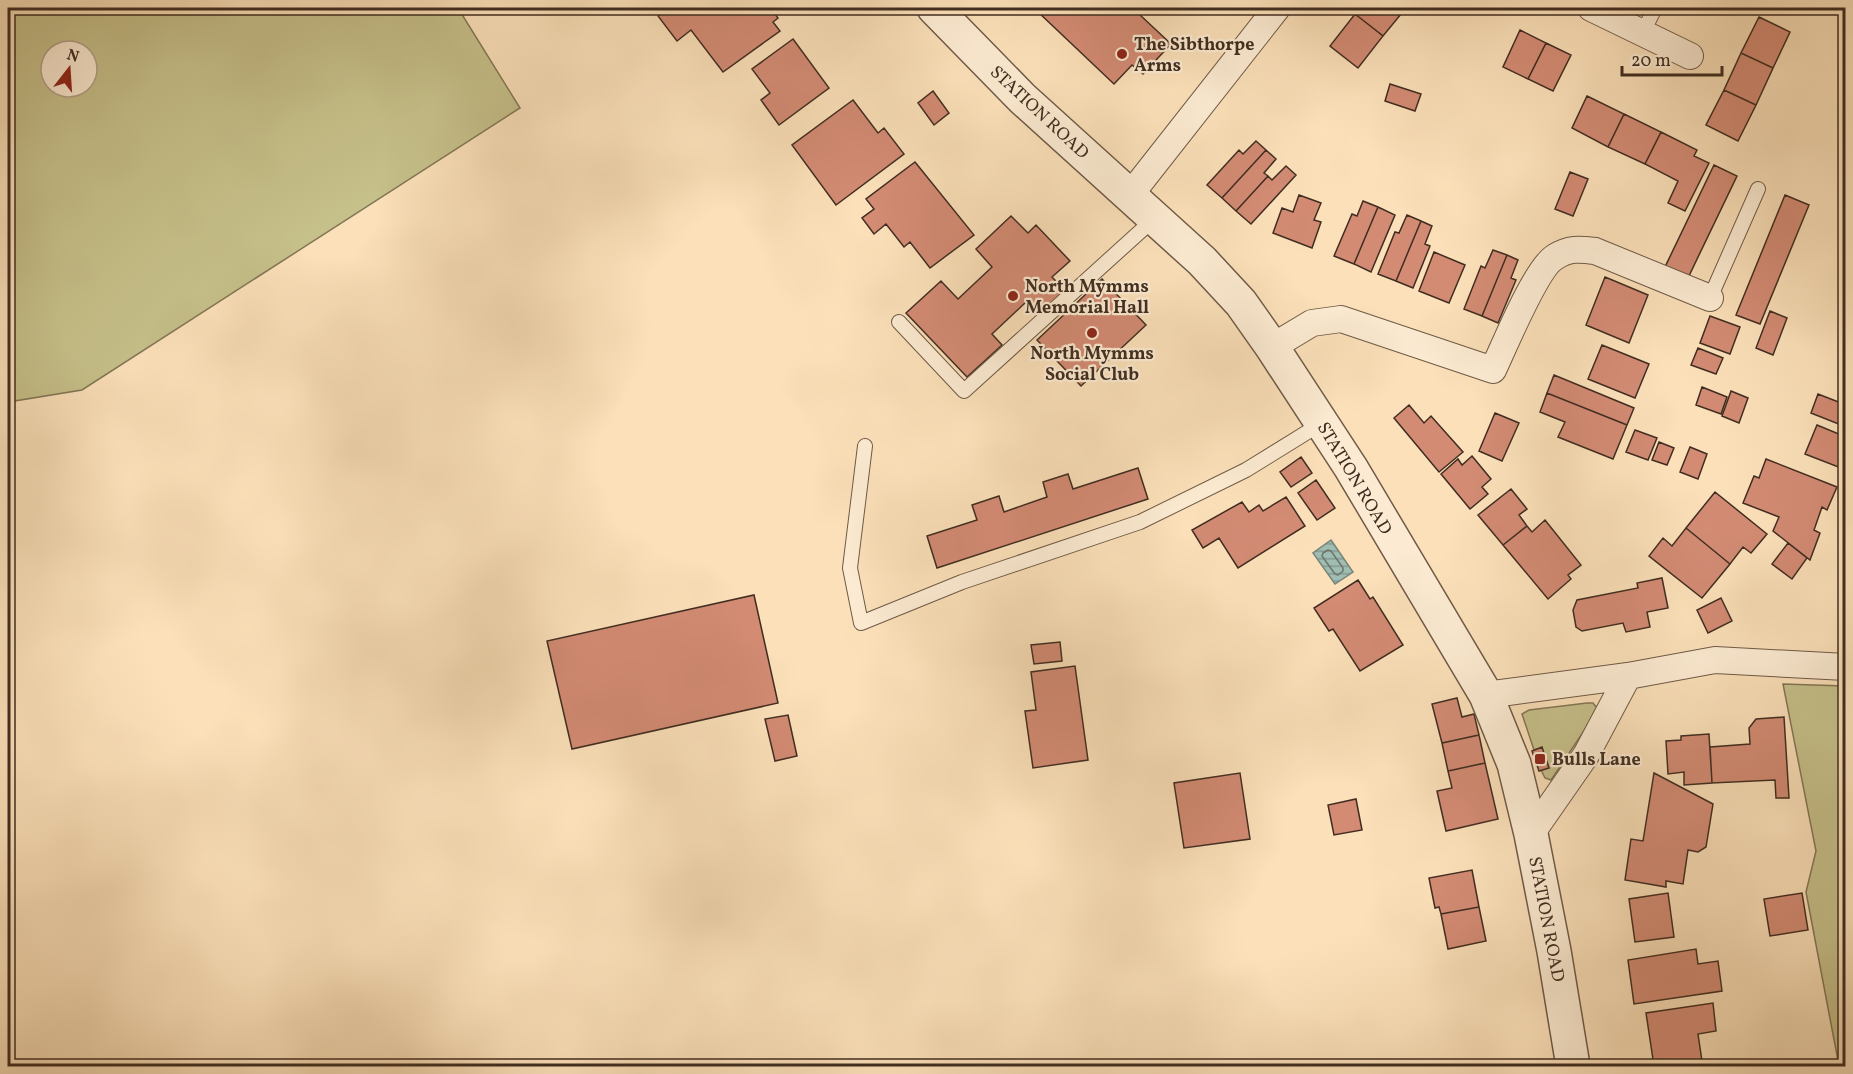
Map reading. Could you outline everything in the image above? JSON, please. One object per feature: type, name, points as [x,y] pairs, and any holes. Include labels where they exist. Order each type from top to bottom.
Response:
[{"type":"street","name":"STATION ROAD","points":[[934,8],[1023,98],[1202,261],[1240,303],[1322,423],[1486,695],[1514,764],[1531,834],[1554,951],[1573,1066]]},
{"type":"street","points":[[1130,195],[1277,8]]},
{"type":"street","points":[[1591,8],[1690,56]]},
{"type":"street","points":[[1272,347],[1312,323],[1341,319],[1353,321],[1493,370],[1533,286],[1553,258],[1574,248],[1595,251],[1710,298]]},
{"type":"street","points":[[1486,695],[1628,676],[1715,660],[1844,660]]},
{"type":"street","points":[[1531,834],[1586,755],[1628,676]]},
{"type":"lane","points":[[1643,32],[1655,8]]},
{"type":"lane","points":[[1710,298],[1758,189]]},
{"type":"lane","points":[[899,322],[964,391],[1156,218]]},
{"type":"lane","points":[[866,446],[850,568],[861,623],[962,582],[1140,522],[1246,470],[1322,423]]},
{"type":"shaded area","points":[[8,8],[458,8],[520,108],[82,390],[8,402]]},
{"type":"shaded area","points":[[1783,684],[1845,686],[1845,1066],[1839,1066],[1806,892],[1816,851]]},
{"type":"shaded area","points":[[1593,703],[1597,708],[1596,713],[1551,780],[1545,778],[1541,770],[1549,768],[1542,748],[1534,750],[1522,714],[1529,710]]},
{"type":"water","points":[[1331,540],[1353,572],[1335,584],[1313,553]]},
{"type":"building","points":[[670,8],[771,8],[778,18],[773,22],[780,31],[723,72],[691,30],[677,41],[658,16]]},
{"type":"building","name":"The Sibthorpe Arms","points":[[1037,8],[1145,8],[1139,14],[1171,44],[1143,74],[1132,65],[1114,84],[1037,11],[1039,9]]},
{"type":"building","points":[[1360,8],[1406,8],[1383,36],[1355,14]]},
{"type":"building","points":[[1355,14],[1383,36],[1358,68],[1330,46]]},
{"type":"building","points":[[1759,17],[1790,32],[1773,68],[1741,53]]},
{"type":"building","points":[[1520,30],[1546,43],[1528,79],[1503,67]]},
{"type":"building","points":[[793,39],[829,88],[779,125],[761,100],[770,93],[752,69]]},
{"type":"building","points":[[1546,43],[1571,55],[1553,91],[1528,79]]},
{"type":"building","points":[[1741,53],[1773,68],[1756,105],[1724,90]]},
{"type":"building","points":[[1390,84],[1421,94],[1415,111],[1385,101]]},
{"type":"building","points":[[1724,90],[1756,105],[1738,141],[1706,125]]},
{"type":"building","points":[[933,91],[949,113],[934,125],[918,103]]},
{"type":"building","points":[[1587,96],[1624,114],[1608,147],[1572,128]]},
{"type":"building","points":[[853,100],[878,133],[884,128],[904,154],[836,205],[792,145]]},
{"type":"building","points":[[1624,114],[1661,132],[1645,164],[1608,147]]},
{"type":"building","points":[[1661,132],[1697,150],[1694,156],[1709,163],[1685,211],[1668,203],[1678,181],[1645,164]]},
{"type":"building","points":[[1256,141],[1266,150],[1222,198],[1207,185],[1239,150],[1243,154]]},
{"type":"building","points":[[1266,150],[1276,159],[1264,173],[1268,176],[1236,211],[1222,198]]},
{"type":"building","points":[[915,162],[974,235],[930,268],[910,242],[904,247],[886,224],[874,234],[862,218],[874,209],[866,199]]},
{"type":"building","points":[[1714,165],[1737,176],[1687,280],[1664,269]]},
{"type":"building","points":[[1286,166],[1296,175],[1251,224],[1236,211],[1268,176],[1272,180]]},
{"type":"building","points":[[1570,172],[1588,179],[1573,216],[1555,209]]},
{"type":"building","points":[[1299,195],[1321,203],[1314,220],[1321,222],[1312,248],[1273,233],[1282,208],[1293,212]]},
{"type":"building","points":[[1785,195],[1809,205],[1760,324],[1736,315]]},
{"type":"building","points":[[1363,201],[1378,207],[1354,264],[1334,256],[1352,214],[1357,216]]},
{"type":"building","points":[[1378,207],[1395,215],[1371,272],[1354,264]]},
{"type":"building","points":[[1407,215],[1421,221],[1396,281],[1378,274],[1395,232],[1399,233]]},
{"type":"building","name":"North Mymms Memorial Hall","points":[[1011,216],[1028,233],[1036,225],[1070,261],[1052,277],[1067,293],[1041,318],[1026,302],[992,334],[1002,345],[967,377],[906,313],[941,281],[958,299],[992,267],[976,249]]},
{"type":"building","points":[[1421,221],[1432,226],[1425,244],[1430,246],[1413,288],[1396,281]]},
{"type":"building","points":[[1493,250],[1507,255],[1482,316],[1464,309],[1481,266],[1485,268]]},
{"type":"building","points":[[1434,252],[1465,265],[1449,303],[1419,291]]},
{"type":"building","points":[[1507,255],[1518,260],[1511,278],[1516,280],[1498,323],[1482,316]]},
{"type":"building","points":[[1605,277],[1648,295],[1629,343],[1586,325]]},
{"type":"building","name":"North Mymms Social Club","points":[[1102,279],[1146,325],[1081,386],[1037,340]]},
{"type":"building","points":[[1770,311],[1787,318],[1773,355],[1756,348]]},
{"type":"building","points":[[1710,316],[1740,327],[1730,354],[1700,343]]},
{"type":"building","points":[[1602,345],[1649,364],[1635,398],[1588,379]]},
{"type":"building","points":[[1698,348],[1723,358],[1716,374],[1691,365]]},
{"type":"building","points":[[1554,375],[1634,408],[1627,425],[1547,393]]},
{"type":"building","points":[[1702,387],[1727,397],[1721,414],[1696,405]]},
{"type":"building","points":[[1731,391],[1748,398],[1739,423],[1722,416]]},
{"type":"building","points":[[1846,391],[1846,427],[1811,413],[1818,394],[1841,403]]},
{"type":"building","points":[[1547,393],[1627,425],[1613,459],[1558,437],[1565,422],[1540,412]]},
{"type":"building","points":[[1409,405],[1424,423],[1431,416],[1463,452],[1439,472],[1394,418]]},
{"type":"building","points":[[1495,413],[1519,423],[1502,461],[1479,451]]},
{"type":"building","points":[[1817,425],[1846,437],[1846,470],[1805,454]]},
{"type":"building","points":[[1635,430],[1657,438],[1648,460],[1626,452]]},
{"type":"building","points":[[1659,442],[1674,448],[1667,465],[1652,460]]},
{"type":"building","points":[[1690,447],[1707,454],[1698,479],[1680,472]]},
{"type":"building","points":[[1472,456],[1491,479],[1482,487],[1488,494],[1470,509],[1441,474],[1458,459],[1462,465]]},
{"type":"building","points":[[1301,457],[1312,473],[1291,487],[1280,472]]},
{"type":"building","points":[[1766,459],[1837,487],[1827,510],[1822,507],[1814,530],[1820,533],[1810,560],[1773,531],[1779,517],[1743,503],[1754,476],[1759,478]]},
{"type":"building","points":[[1138,468],[1148,499],[937,568],[927,536],[977,520],[972,505],[999,496],[1004,512],[1047,497],[1043,482],[1068,474],[1073,489]]},
{"type":"building","points":[[1316,480],[1335,508],[1317,520],[1298,493]]},
{"type":"building","points":[[1511,489],[1527,509],[1519,515],[1527,526],[1503,545],[1478,515]]},
{"type":"building","points":[[1715,492],[1767,534],[1751,553],[1743,547],[1730,564],[1686,528]]},
{"type":"building","points":[[1286,497],[1305,526],[1238,568],[1219,538],[1203,548],[1192,530],[1242,502],[1249,512],[1259,505],[1263,511]]},
{"type":"building","points":[[1545,520],[1581,565],[1568,575],[1571,579],[1548,599],[1503,545],[1527,526],[1532,532]]},
{"type":"building","points":[[1686,528],[1730,564],[1702,598],[1649,556],[1663,538],[1672,546]]},
{"type":"building","points":[[1788,543],[1807,558],[1792,579],[1772,564]]},
{"type":"building","points":[[1662,578],[1668,608],[1647,612],[1650,627],[1626,632],[1623,623],[1582,631],[1576,627],[1573,610],[1577,600],[1638,588],[1637,583]]},
{"type":"building","points":[[1358,580],[1370,599],[1373,597],[1403,645],[1360,671],[1333,629],[1329,631],[1314,608]]},
{"type":"building","points":[[754,595],[778,703],[572,749],[547,641]]},
{"type":"building","points":[[1721,598],[1732,621],[1708,633],[1697,610]]},
{"type":"building","points":[[1060,642],[1062,661],[1034,664],[1031,645]]},
{"type":"building","points":[[1075,666],[1088,760],[1033,768],[1025,711],[1036,710],[1031,672]]},
{"type":"building","points":[[1457,698],[1462,717],[1474,714],[1479,735],[1442,743],[1432,704]]},
{"type":"building","points":[[788,715],[797,756],[775,761],[765,719]]},
{"type":"building","points":[[1784,717],[1789,798],[1776,798],[1775,780],[1712,783],[1710,747],[1750,744],[1749,728],[1756,719]]},
{"type":"building","points":[[1709,734],[1712,783],[1684,785],[1684,772],[1668,774],[1666,741],[1681,740],[1681,736]]},
{"type":"building","points":[[1479,735],[1485,763],[1448,771],[1442,743]]},
{"type":"building","points":[[1542,747],[1549,768],[1539,771],[1532,751]]},
{"type":"building","points":[[1485,763],[1498,819],[1446,831],[1437,791],[1452,788],[1448,771]]},
{"type":"building","points":[[1240,773],[1250,839],[1184,848],[1174,783]]},
{"type":"building","points":[[1654,773],[1713,804],[1706,847],[1698,852],[1688,850],[1683,884],[1666,881],[1666,887],[1625,880],[1631,839],[1643,841]]},
{"type":"building","points":[[1356,799],[1362,830],[1334,835],[1328,805]]},
{"type":"building","points":[[1472,870],[1479,907],[1441,914],[1439,907],[1435,908],[1429,878]]},
{"type":"building","points":[[1668,893],[1674,937],[1635,942],[1629,899]]},
{"type":"building","points":[[1802,893],[1808,930],[1770,936],[1764,899]]},
{"type":"building","points":[[1479,907],[1486,941],[1448,949],[1441,914]]},
{"type":"building","points":[[1696,949],[1698,964],[1718,961],[1722,991],[1634,1004],[1628,960]]},
{"type":"building","points":[[1713,1003],[1716,1031],[1698,1034],[1702,1061],[1654,1066],[1646,1013]]},
{"type":"place","name":"The Sibthorpe Arms","points":[[1122,54]]},
{"type":"place","name":"North Mymms Memorial Hall","points":[[1013,296]]},
{"type":"place","name":"North Mymms Social Club","points":[[1092,333]]},
{"type":"place","name":"Bulls Lane","points":[[1540,759]]}]
